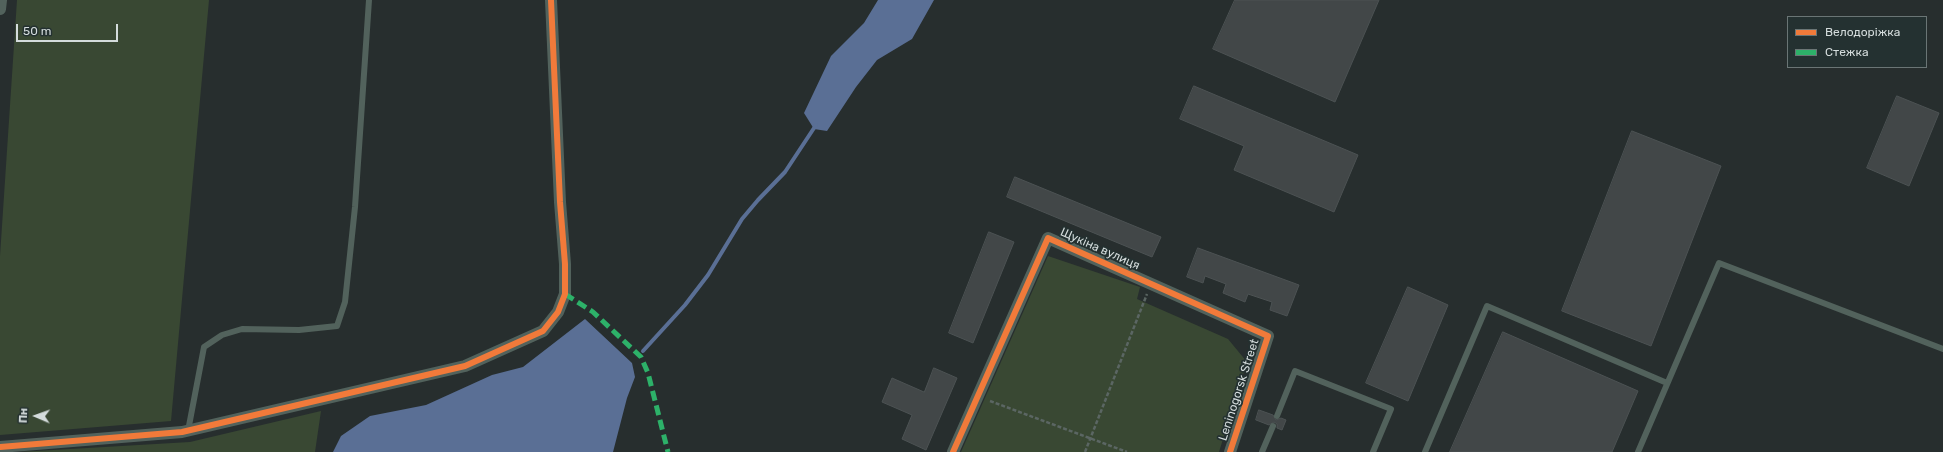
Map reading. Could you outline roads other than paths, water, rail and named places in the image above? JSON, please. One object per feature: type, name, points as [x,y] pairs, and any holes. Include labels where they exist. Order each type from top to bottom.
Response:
[{"type":"street","points":[[0,9],[1,0]]},
{"type":"street","points":[[0,447],[188,431],[464,366],[543,331],[558,312],[565,294],[565,264],[559,188],[551,0]]},
{"type":"street","name":"Щукіна вулиця","points":[[953,452],[1048,238],[1268,336]]},
{"type":"street","name":"Leninogorsk Street","points":[[1230,452],[1268,336]]},
{"type":"lane","points":[[188,431],[204,347],[222,334],[242,329],[299,330],[337,326],[345,302],[355,207],[369,0]]},
{"type":"lane","points":[[1638,452],[1719,263],[1943,348]]},
{"type":"lane","points":[[1425,452],[1487,306],[1667,383]]},
{"type":"lane","points":[[1277,416],[1295,371],[1391,409],[1373,452]]},
{"type":"lane","points":[[1262,452],[1273,426]]},
{"type":"water","points":[[878,0],[934,0],[912,39],[877,60],[856,87],[827,131],[814,129],[804,113],[831,56],[864,23]]},
{"type":"water","points":[[585,319],[632,363],[635,377],[627,398],[613,452],[333,452],[341,436],[370,416],[426,405],[492,375],[523,367]]},
{"type":"waterway","points":[[643,351],[685,305],[708,275],[742,219],[785,172],[816,125]]}]
